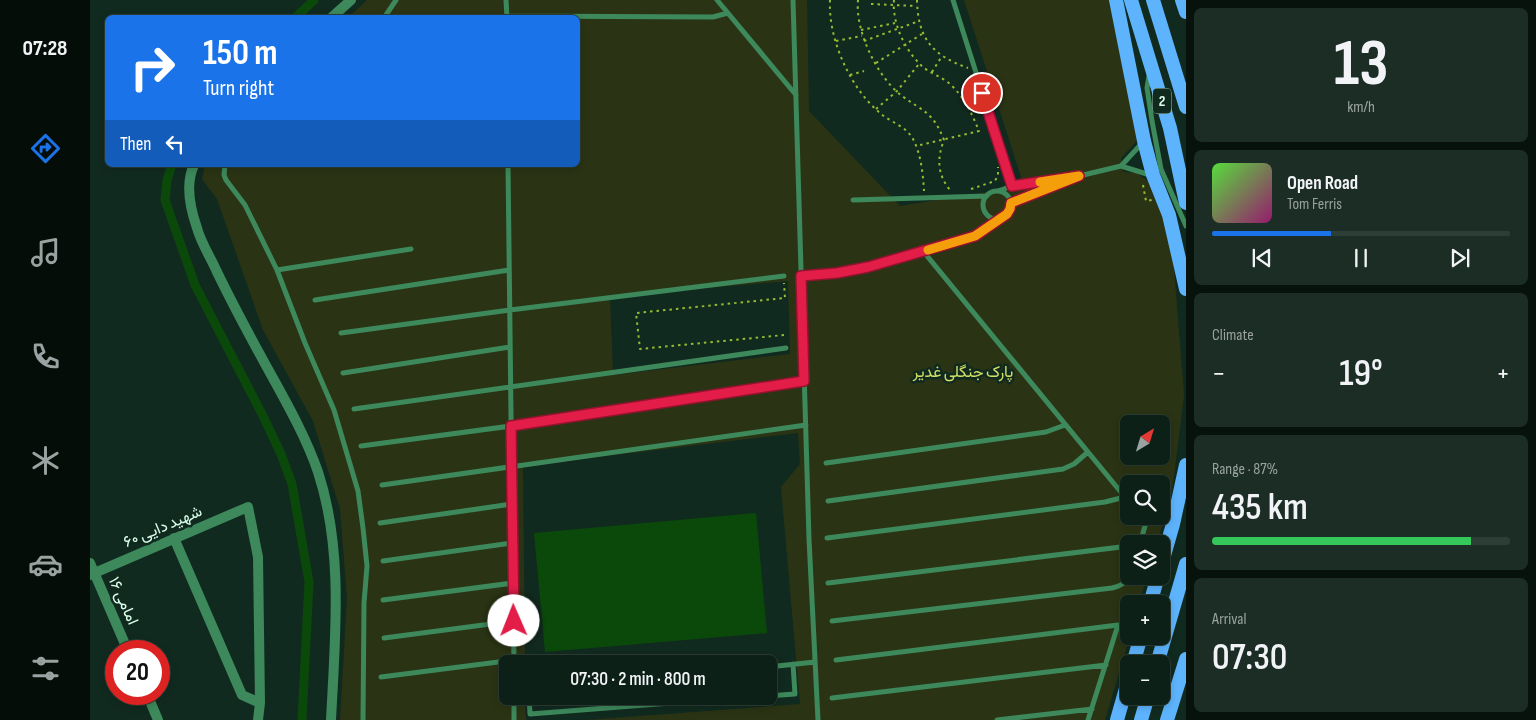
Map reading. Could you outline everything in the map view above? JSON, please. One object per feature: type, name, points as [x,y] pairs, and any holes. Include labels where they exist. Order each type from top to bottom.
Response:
[{"type":"highway","points":[[1116,0],[1144,141],[1148,180],[1169,215],[1186,289]]},
{"type":"highway","name":"2","points":[[1131,0],[1170,128],[1186,204]]},
{"type":"highway","name":"2","points":[[1153,0],[1186,107]]},
{"type":"highway","points":[[1182,0],[1186,12]]},
{"type":"highway","points":[[1170,535],[1186,465]]},
{"type":"highway","points":[[1160,655],[1186,564]]},
{"type":"highway","points":[[1167,720],[1186,659]]},
{"type":"highway","points":[[1117,720],[1121,705]]},
{"type":"highway","points":[[1141,720],[1145,705]]},
{"type":"street","points":[[334,15],[351,0]]},
{"type":"street","points":[[193,167],[190,173],[189,197],[197,229],[232,304],[297,422],[318,472],[329,516],[335,564],[336,608],[332,720]]},
{"type":"street","name":"شهید دایی ۶۰","points":[[91,570],[248,507],[258,557],[260,703]]},
{"type":"street","points":[[174,538],[242,695],[260,703],[258,720]]},
{"type":"street","name":"امامی ۱۶","points":[[91,570],[123,640]]},
{"type":"street","points":[[152,705],[158,720]]},
{"type":"lane","points":[[386,15],[396,0]]},
{"type":"lane","points":[[506,0],[507,15]]},
{"type":"lane","points":[[718,0],[796,95]]},
{"type":"lane","points":[[793,0],[804,381],[818,720]]},
{"type":"lane","points":[[953,0],[1012,186]]},
{"type":"lane","points":[[580,17],[713,17],[728,13]]},
{"type":"lane","points":[[1151,65],[1148,88],[1156,146],[1164,175],[1186,226]]},
{"type":"lane","points":[[1002,218],[990,217],[983,207],[987,196],[992,192],[1012,186],[1079,176],[1122,166],[1144,141]]},
{"type":"lane","points":[[1122,166],[1148,180]]},
{"type":"lane","points":[[225,167],[224,175],[226,180],[245,205],[277,270],[305,343],[334,410],[358,491],[364,528],[367,566],[364,603],[363,720]]},
{"type":"lane","points":[[508,167],[514,655]]},
{"type":"lane","points":[[1011,203],[1079,176]]},
{"type":"lane","points":[[801,276],[837,273],[868,267],[975,236],[1002,218],[1010,209],[1011,203],[1008,197],[998,191]]},
{"type":"lane","points":[[853,200],[987,196]]},
{"type":"lane","points":[[277,270],[411,249]]},
{"type":"lane","points":[[922,251],[1120,491]]},
{"type":"lane","points":[[315,300],[510,270]]},
{"type":"lane","points":[[341,333],[784,276]]},
{"type":"lane","points":[[343,373],[510,347]]},
{"type":"lane","points":[[354,409],[786,348]]},
{"type":"lane","points":[[361,446],[511,426],[804,381]]},
{"type":"lane","points":[[382,485],[806,425]]},
{"type":"lane","points":[[826,463],[1046,432],[1065,425]]},
{"type":"lane","points":[[828,501],[1063,469],[1074,464],[1088,452]]},
{"type":"lane","points":[[827,538],[1120,501]]},
{"type":"lane","points":[[380,523],[512,504]]},
{"type":"lane","points":[[383,561],[512,543]]},
{"type":"lane","points":[[828,582],[1120,547]]},
{"type":"lane","points":[[383,600],[513,583]]},
{"type":"lane","points":[[832,621],[1112,588],[1121,585]]},
{"type":"lane","points":[[384,638],[514,621]]},
{"type":"lane","points":[[836,660],[1118,626],[1088,720]]},
{"type":"lane","points":[[777,666],[815,662]]},
{"type":"lane","points":[[381,677],[499,664]]},
{"type":"lane","points":[[777,695],[795,694],[793,664]]},
{"type":"lane","points":[[832,698],[1106,665]]},
{"type":"lane","points":[[514,705],[514,720]]},
{"type":"lane","points":[[529,705],[530,714],[645,705]]},
{"type":"lane","points":[[997,720],[1092,709]]},
{"type":"path","points":[[830,0],[831,18],[841,57],[858,88],[876,110],[906,130],[912,137],[923,174],[924,194]]},
{"type":"path","points":[[858,0],[857,6],[862,36],[875,64],[901,95],[927,112],[939,127],[944,140],[938,164],[941,174],[953,193]]},
{"type":"path","points":[[894,0],[896,22],[906,46],[919,64],[951,85],[971,111],[979,131],[916,146]]},
{"type":"path","points":[[917,0],[922,34],[930,46],[942,56],[968,68]]},
{"type":"path","points":[[871,4],[917,6]]},
{"type":"path","points":[[864,41],[919,21]]},
{"type":"path","points":[[861,30],[896,22]]},
{"type":"path","points":[[875,64],[906,46],[922,34]]},
{"type":"path","points":[[836,41],[862,36]]},
{"type":"path","points":[[932,72],[942,56]]},
{"type":"path","points":[[876,110],[897,91],[919,64]]},
{"type":"path","points":[[850,75],[864,71]]},
{"type":"path","points":[[966,190],[995,181],[998,175],[998,164]]},
{"type":"path","points":[[1146,201],[1148,180]]},
{"type":"path","points":[[784,276],[785,298],[636,313],[640,349],[784,335]]},
{"type":"green space","name":"پارک جنگلی غدیر","points":[[367,0],[807,0],[809,111],[900,206],[1024,186],[964,0],[1110,0],[1138,136],[1135,143],[1121,158],[1123,172],[1136,173],[1150,182],[1168,226],[1173,256],[1184,395],[1170,499],[1170,475],[1120,475],[1120,525],[1162,525],[1160,535],[1120,535],[1120,585],[1144,585],[1142,595],[1120,595],[1120,645],[1127,645],[1124,655],[1120,655],[1120,670],[1105,720],[587,720],[800,704],[781,487],[800,464],[798,433],[523,466],[525,655],[499,655],[499,705],[525,705],[526,720],[340,720],[347,598],[340,509],[313,421],[263,330],[217,199],[202,179],[205,167],[580,167],[580,15],[351,15]],"holes":[[[788,281],[790,354],[613,375],[610,296]]]},
{"type":"shaded area","points":[[756,513],[767,633],[545,652],[534,533]]},
{"type":"waterway","points":[[298,15],[314,0]]},
{"type":"waterway","points":[[171,167],[167,180],[165,200],[195,285],[263,416],[281,454],[292,484],[309,582],[302,720]]},
{"type":"slow traffic","points":[[928,250],[975,236],[1007,214],[1011,203],[1079,176],[1040,182]]},
{"type":"route","points":[[514,621],[511,426],[804,381],[801,276],[837,273],[868,267],[975,236],[1007,214],[1011,203],[1079,176],[1012,186],[982,93]]}]
